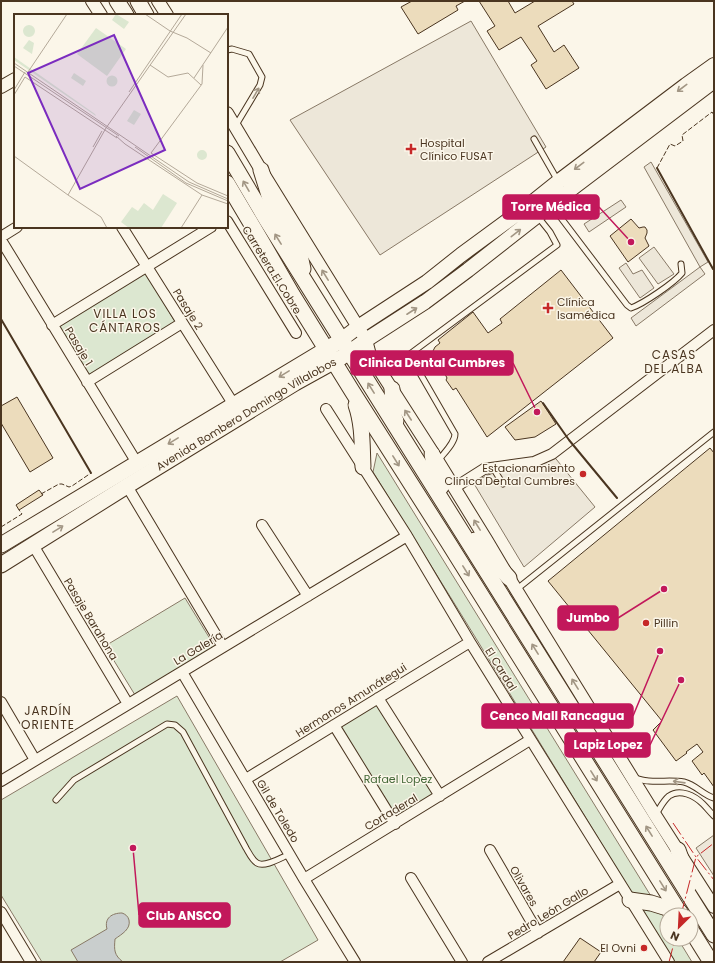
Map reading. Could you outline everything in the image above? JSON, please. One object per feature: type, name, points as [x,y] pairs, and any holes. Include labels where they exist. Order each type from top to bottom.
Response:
[{"type":"main road","points":[[117,1],[125,14]]},
{"type":"main road","points":[[138,1],[145,14]]},
{"type":"main road","name":"Avenida Bombero Domingo Villalobos","points":[[345,346],[358,327],[426,282],[461,255],[533,210],[552,205],[714,65]]},
{"type":"main road","name":"Avenida Bombero Domingo Villalobos","points":[[1,545],[234,405],[345,346],[366,340],[425,302],[468,270],[533,210],[559,182],[714,81]]},
{"type":"main road","points":[[228,155],[345,346],[696,907]]},
{"type":"main road","points":[[261,170],[272,205],[300,255],[304,280]]},
{"type":"main road","points":[[228,185],[292,294],[352,391],[676,907]]},
{"type":"main road","points":[[228,203],[247,229],[262,242]]},
{"type":"main road","name":"Avenida Bombero Domingo Villalobos","points":[[1,565],[295,383],[330,355]]},
{"type":"main road","points":[[392,389],[394,416],[401,435]]},
{"type":"main road","points":[[352,391],[360,419],[363,467]]},
{"type":"main road","points":[[435,458],[434,465],[438,479],[453,518],[478,542],[513,584]]},
{"type":"main road","points":[[678,850],[697,907]]},
{"type":"main road","points":[[630,900],[651,903],[662,907]]},
{"type":"main road","points":[[699,912],[714,935]]},
{"type":"main road","points":[[699,943],[711,962]]},
{"type":"street","points":[[92,1],[99,14]]},
{"type":"street","points":[[158,1],[166,14]]},
{"type":"street","points":[[1,87],[14,80]]},
{"type":"street","points":[[228,115],[366,340],[370,355],[454,488],[655,815],[714,907]]},
{"type":"street","name":"Carretera El Cobre","points":[[228,223],[296,333]]},
{"type":"street","points":[[1,238],[16,228]]},
{"type":"street","name":"Pasaje 2","points":[[123,228],[234,405]]},
{"type":"street","points":[[52,325],[209,228]]},
{"type":"street","name":"Pasaje 1","points":[[1,238],[52,325],[137,463]]},
{"type":"street","points":[[87,382],[182,323]]},
{"type":"street","points":[[454,488],[484,468],[534,462],[552,454],[713,332]]},
{"type":"street","name":"El Cardal","points":[[326,409],[669,962]]},
{"type":"street","points":[[127,486],[223,647]]},
{"type":"street","points":[[262,525],[308,596]]},
{"type":"street","name":"La Galería","points":[[1,781],[406,536]]},
{"type":"street","name":"Pasaje Barahona","points":[[32,545],[128,704]]},
{"type":"street","name":"Hermanos Amunátegui","points":[[246,779],[470,642]]},
{"type":"street","name":"Gil de Toledo","points":[[182,672],[304,879],[355,962]]},
{"type":"street","points":[[378,698],[440,796]]},
{"type":"street","points":[[1,702],[36,760]]},
{"type":"street","points":[[334,725],[395,824]]},
{"type":"street","name":"Cortaderal","points":[[304,879],[530,740]]},
{"type":"street","name":"Olivares","points":[[490,850],[538,933]]},
{"type":"street","points":[[411,878],[462,962]]},
{"type":"street","name":"Pedro León Gallo","points":[[488,962],[620,884]]},
{"type":"street","points":[[1,912],[31,962]]},
{"type":"lane","points":[[228,50],[232,49],[249,54],[262,77],[260,85],[235,126]]},
{"type":"lane","points":[[534,139],[559,182]]},
{"type":"lane","points":[[552,205],[627,306],[631,308],[636,307],[649,299],[677,278],[682,273],[680,264]]},
{"type":"lane","points":[[435,458],[454,442],[455,434],[410,356],[411,353],[557,245],[550,232],[533,210]]},
{"type":"lane","points":[[513,584],[714,432]]},
{"type":"lane","points":[[492,467],[503,484]]},
{"type":"lane","points":[[56,800],[74,780],[167,724],[175,725],[183,732],[254,860],[258,864],[265,865],[290,854]]},
{"type":"lane","points":[[632,777],[645,781],[671,781],[684,783],[697,788],[714,802]]},
{"type":"lane","points":[[655,815],[668,796],[678,793],[688,794],[694,797],[714,816]]},
{"type":"lane","points":[[708,796],[714,798]]},
{"type":"green space","points":[[145,271],[177,325],[89,379],[56,326]]},
{"type":"green space","points":[[377,453],[659,909],[659,937],[477,640],[373,472]]},
{"type":"green space","points":[[185,598],[215,647],[135,695],[105,646]]},
{"type":"green space","points":[[177,696],[318,940],[280,962],[42,962],[1,895],[1,800]]},
{"type":"green space","name":"Rafael Lopez","points":[[377,702],[436,795],[396,820],[339,726]]},
{"type":"green space","points":[[665,947],[683,947],[692,962],[674,962]]},
{"type":"shaded area","points":[[471,21],[546,147],[380,255],[290,120]]},
{"type":"shaded area","points":[[651,162],[708,262],[700,267],[644,167]]},
{"type":"shaded area","points":[[621,200],[626,207],[589,232],[584,224]]},
{"type":"shaded area","points":[[654,247],[674,274],[658,284],[639,258]]},
{"type":"shaded area","points":[[626,263],[633,274],[642,270],[654,288],[640,298],[619,268]]},
{"type":"shaded area","points":[[700,267],[705,274],[636,326],[631,318]]},
{"type":"shaded area","points":[[552,454],[595,507],[524,567],[473,482],[495,472]]},
{"type":"shaded area","points":[[714,835],[714,876],[696,848]]},
{"type":"shaded area","points":[[122,913],[129,919],[129,926],[115,939],[115,952],[123,962],[78,962],[71,950],[107,929],[106,925],[108,919],[112,915]]},
{"type":"building","points":[[412,1],[465,1],[456,6],[458,10],[418,34],[401,7]]},
{"type":"building","points":[[479,1],[508,1],[515,13],[535,1],[572,1],[574,4],[538,26],[554,52],[564,45],[579,68],[546,89],[531,65],[537,61],[521,37],[499,50],[487,31],[495,26]]},
{"type":"building","points":[[631,219],[639,228],[645,227],[647,230],[645,238],[649,246],[628,262],[610,236]]},
{"type":"building","points":[[561,270],[613,338],[487,437],[456,388],[453,390],[446,380],[447,378],[444,372],[436,368],[432,359],[432,353],[435,347],[440,343],[438,340],[473,312],[488,333],[502,323],[500,319]]},
{"type":"building","points":[[17,397],[53,458],[30,472],[1,423],[1,406]]},
{"type":"building","points":[[541,401],[556,424],[535,437],[515,440],[505,427]]},
{"type":"building","points":[[710,448],[714,453],[714,787],[704,773],[702,775],[692,761],[703,752],[697,744],[676,761],[653,730],[662,721],[548,581]]},
{"type":"building","points":[[39,490],[43,495],[19,510],[16,505]]},
{"type":"building","points":[[580,938],[601,952],[594,962],[563,962]]},
{"type":"fence","points":[[657,168],[670,144],[675,146],[683,141],[682,135],[712,112],[714,115]]},
{"type":"fence","points":[[41,494],[59,484],[69,487],[72,486],[91,473]]},
{"type":"fence","points":[[1,527],[22,514],[19,510]]},
{"type":"wall","points":[[657,168],[714,269]]},
{"type":"wall","points":[[1,319],[91,473]]},
{"type":"wall","points":[[543,403],[569,440],[617,498]]},
{"type":"power","points":[[673,823],[714,880]]},
{"type":"power","points":[[683,907],[696,857],[714,843]]},
{"type":"power","points":[[669,962],[673,947]]},
{"type":"place","name":"Hospital Clínico FUSAT","points":[[411,149]]},
{"type":"place","name":"Torre Médica","points":[[631,242]]},
{"type":"place","name":"Clínica Isamédica","points":[[548,308]]},
{"type":"place","name":"Clinica Dental Cumbres","points":[[537,412]]},
{"type":"place","name":"Estacionamiento Clinica Dental Cumbres","points":[[583,474]]},
{"type":"place","name":"Jumbo","points":[[664,589]]},
{"type":"place","name":"Pillin","points":[[646,623]]},
{"type":"place","name":"Cenco Mall Rancagua","points":[[660,651]]},
{"type":"place","name":"Lapiz Lopez","points":[[681,680]]},
{"type":"place","name":"Club ANSCO","points":[[133,848]]},
{"type":"place","name":"El Ovni","points":[[644,948]]},
{"type":"district","name":"VILLA LOS CÁNTAROS","points":[[125,320]]},
{"type":"district","name":"CASAS DEL ALBA","points":[[674,361]]},
{"type":"district","name":"JARDÍN ORIENTE","points":[[48,717]]}]
